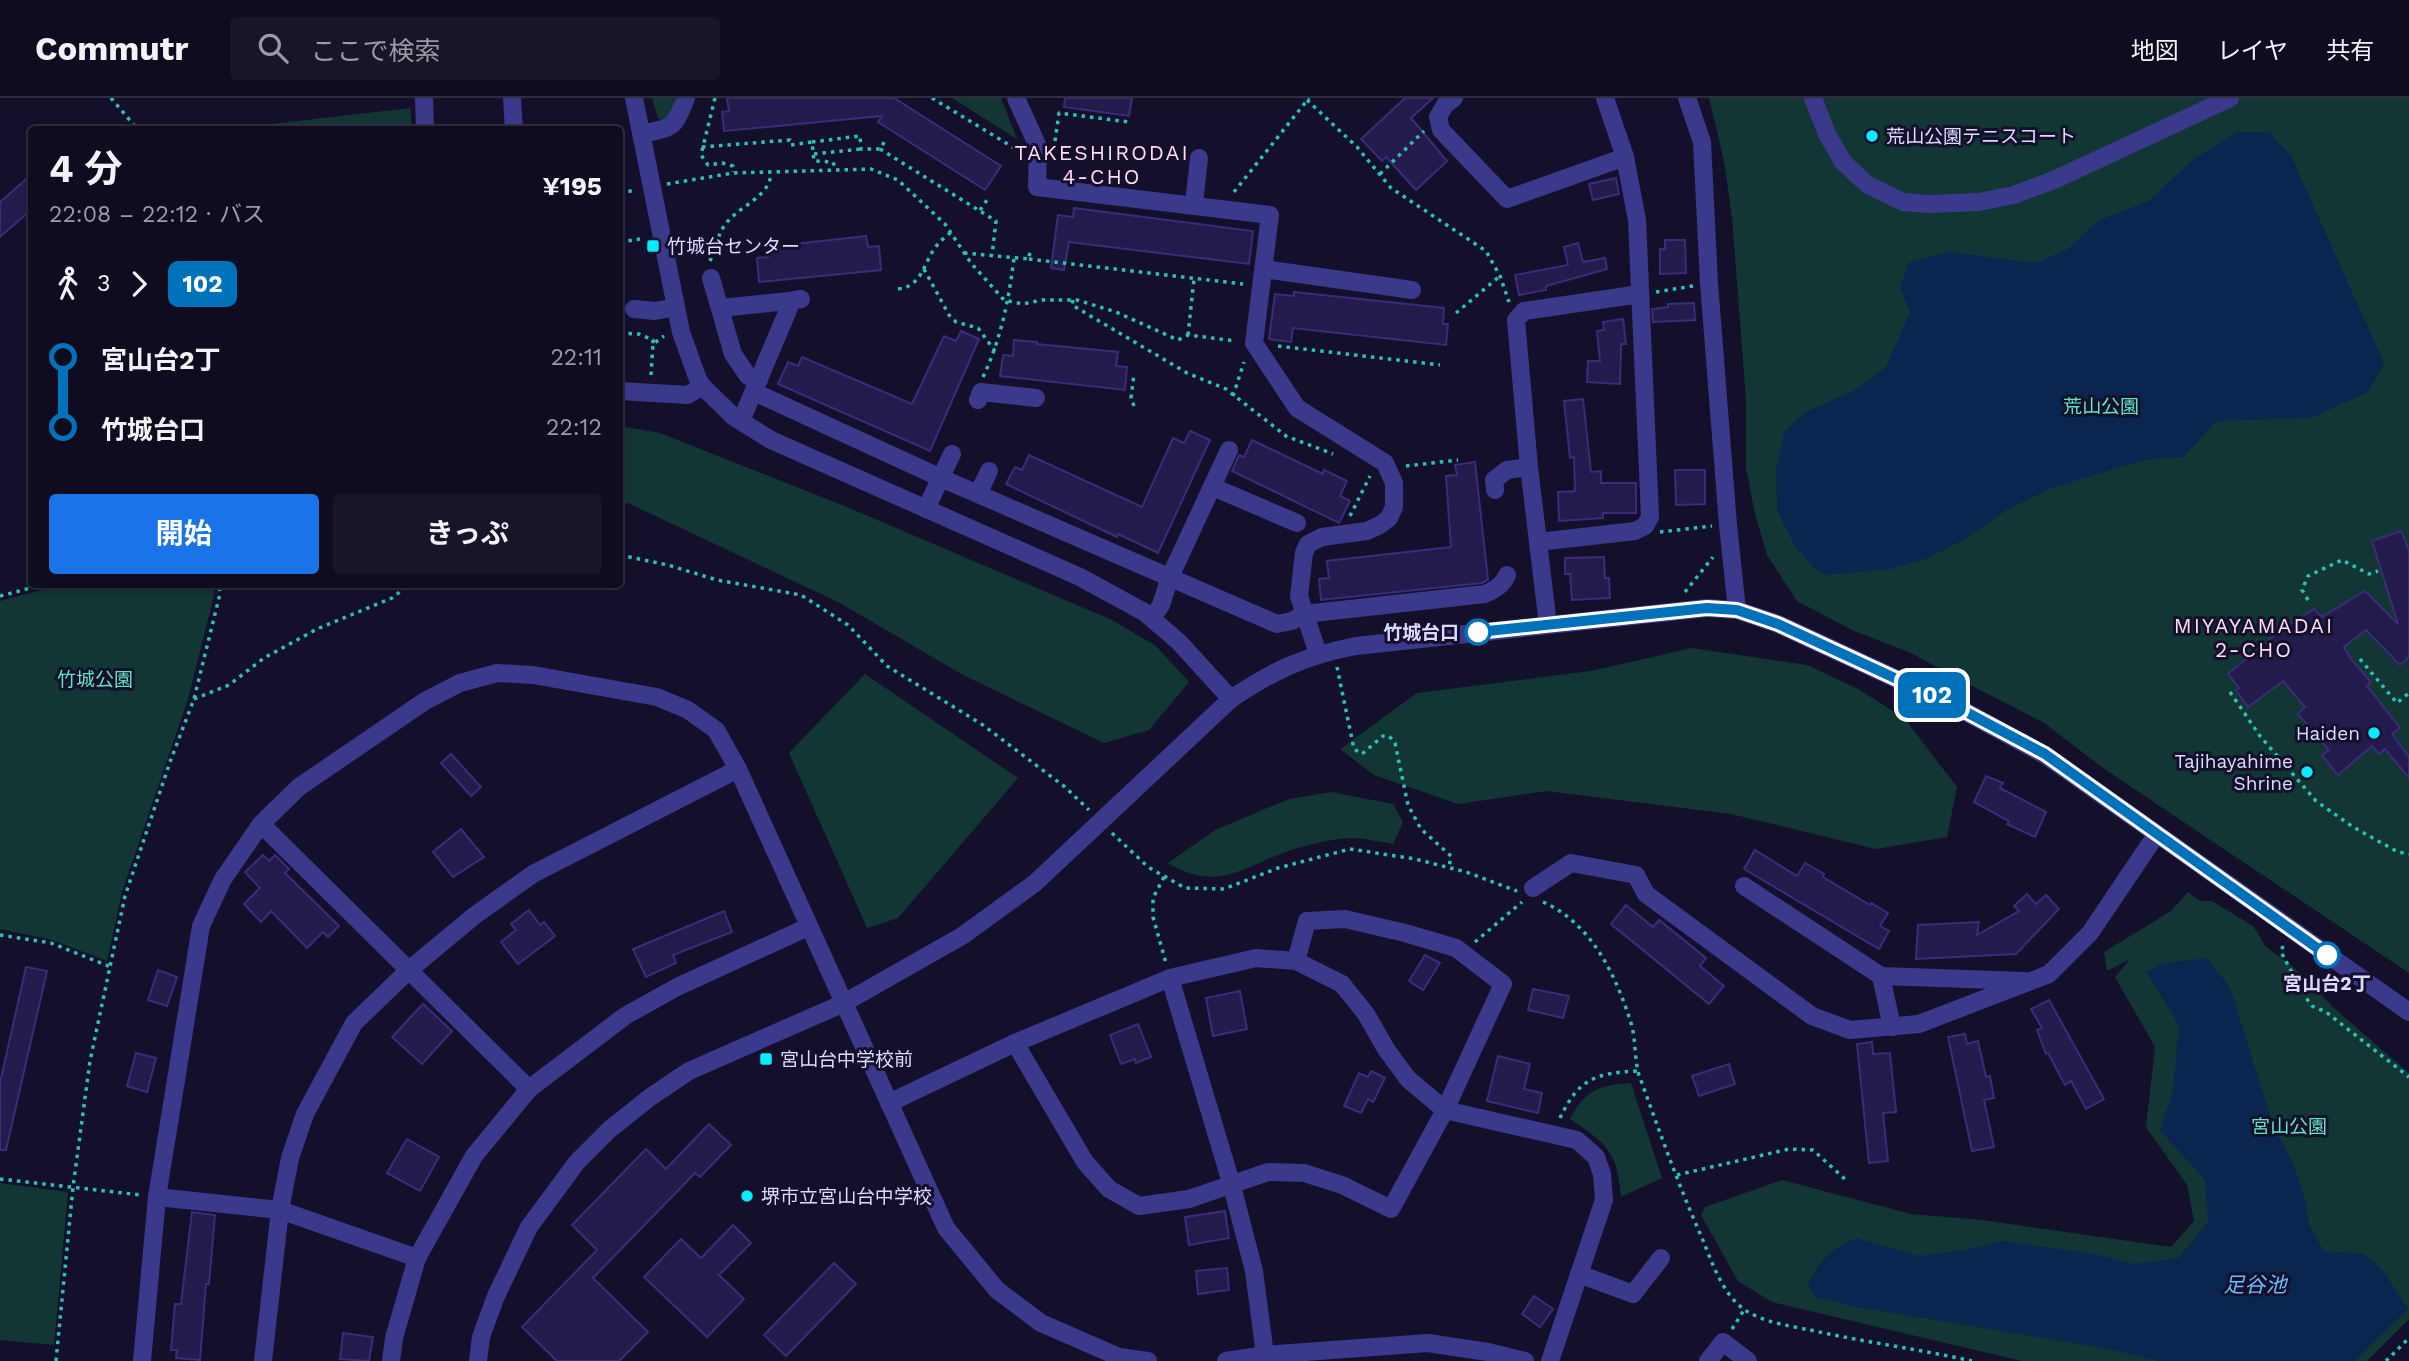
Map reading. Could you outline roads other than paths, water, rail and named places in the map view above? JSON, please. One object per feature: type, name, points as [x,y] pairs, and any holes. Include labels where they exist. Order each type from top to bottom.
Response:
[{"type":"street","points":[[424,98],[425,126]]},
{"type":"street","points":[[512,98],[514,126]]},
{"type":"street","points":[[634,98],[681,332],[702,386],[741,421],[771,440],[1080,577],[1152,618],[1179,642],[1231,699]]},
{"type":"street","points":[[641,134],[671,127],[676,123],[685,98]]},
{"type":"street","points":[[1016,98],[1038,147],[1037,187],[1270,215],[1251,348],[1297,408],[1385,463],[1394,483],[1394,507],[1389,518],[1380,525],[1367,531],[1322,537],[1308,544],[1304,552],[1299,596],[1318,654]]},
{"type":"street","points":[[1454,98],[1445,105],[1438,117],[1441,130],[1507,199],[1625,157]]},
{"type":"street","points":[[1538,542],[1635,531],[1645,526],[1650,517],[1637,220],[1625,157],[1605,98]]},
{"type":"street","points":[[1688,98],[1702,142],[1709,283],[1737,610]]},
{"type":"street","points":[[1812,98],[1827,134],[1843,162],[1868,185],[1903,202],[1929,204],[1978,201],[2014,195],[2054,180],[2230,98]]},
{"type":"street","points":[[1194,204],[1199,158]]},
{"type":"street","points":[[709,273],[733,354],[757,386],[941,478],[979,492],[1277,624],[1292,621],[1304,614],[1485,594],[1495,590],[1507,575]]},
{"type":"street","points":[[1263,278],[1412,289]]},
{"type":"street","points":[[1548,625],[1529,467],[1517,320],[1524,311],[1640,294]]},
{"type":"street","points":[[720,308],[795,300],[789,308],[741,421]]},
{"type":"street","points":[[634,309],[656,311],[676,307]]},
{"type":"street","points":[[623,391],[688,395],[702,386]]},
{"type":"street","points":[[980,396],[1026,400]]},
{"type":"street","points":[[1152,618],[1161,605],[1170,577],[1228,450]]},
{"type":"street","points":[[926,509],[952,454]]},
{"type":"street","points":[[1495,490],[1494,480],[1507,470],[1529,467]]},
{"type":"street","points":[[979,492],[989,471]]},
{"type":"street","points":[[1213,487],[1297,523]]},
{"type":"street","points":[[478,1361],[481,1337],[496,1296],[529,1227],[576,1162],[609,1130],[689,1071],[844,1003],[962,936],[1035,883],[1231,699],[1267,675],[1318,654],[1356,646],[1707,608],[1737,610],[1778,624],[1953,705],[2045,754],[2156,835],[2406,1005]]},
{"type":"street","points":[[142,1361],[157,1197],[201,926],[223,879],[261,824],[299,787],[425,701],[460,683],[497,673],[533,675],[657,697],[688,710],[716,730],[738,769],[946,1228],[997,1290],[1041,1323],[1119,1357],[1147,1361]]},
{"type":"street","points":[[263,1361],[280,1210],[290,1158],[304,1114],[354,1023],[409,970],[474,916],[533,874],[738,769]]},
{"type":"street","points":[[261,824],[529,1089]]},
{"type":"street","points":[[1531,892],[1571,863],[1636,875],[1646,894],[1812,1016],[1850,1030],[1892,1027],[1919,1024],[2049,974],[2090,933],[2156,835]]},
{"type":"street","points":[[1744,886],[1881,976],[2031,981]]},
{"type":"street","points":[[1016,1043],[1085,1162],[1109,1189],[1139,1206],[1189,1199],[1268,1172],[1304,1173],[1342,1185],[1391,1209],[1445,1110],[1503,984],[1456,948],[1345,919],[1307,921],[1296,961]]},
{"type":"street","points":[[391,1361],[394,1338],[417,1258],[474,1156],[529,1089],[625,1016],[677,988],[808,928]]},
{"type":"street","points":[[889,1103],[1016,1043],[1170,978],[1256,958],[1296,961],[1342,984],[1366,1014],[1408,1079],[1445,1110],[1577,1140],[1596,1157],[1602,1174],[1604,1199],[1550,1361]]},
{"type":"street","points":[[1881,976],[1892,1027]]},
{"type":"street","points":[[1170,978],[1232,1186],[1254,1271],[1265,1355]]},
{"type":"street","points":[[157,1197],[280,1210],[417,1258]]},
{"type":"street","points":[[1579,1274],[1633,1294],[1661,1258]]},
{"type":"street","points":[[1708,1361],[1723,1342],[1748,1361]]},
{"type":"street","points":[[1226,1361],[1265,1355],[1428,1343],[1525,1361]]},
{"type":"water","points":[[2237,132],[2269,132],[2291,156],[2384,363],[2368,392],[2311,418],[2216,421],[2184,457],[2144,460],[2052,488],[2008,509],[1965,539],[1928,558],[1891,569],[1828,575],[1815,569],[1795,546],[1777,511],[1776,471],[1784,432],[1806,412],[1855,390],[1886,367],[1910,312],[1900,287],[1908,263],[1949,252],[2035,263],[2068,249],[2099,220],[2149,201],[2192,160]]},
{"type":"water","name":"足谷池","points":[[2206,958],[2230,987],[2272,1122],[2295,1168],[2304,1195],[2310,1228],[2324,1251],[2363,1254],[2382,1269],[2408,1309],[2354,1361],[2158,1361],[2109,1349],[1856,1307],[1817,1298],[1808,1286],[1817,1269],[1832,1252],[1856,1238],[1919,1256],[1971,1249],[2003,1241],[2095,1254],[2134,1264],[2178,1258],[2208,1222],[2205,1180],[2160,1130],[2173,1090],[2179,1025],[2147,972],[2161,964]]},
{"type":"place","name":"荒山公園テニスコート","points":[[1872,136]]},
{"type":"place","name":"竹城台センター","points":[[653,246]]},
{"type":"place","name":"竹城台口","points":[[1478,632]]},
{"type":"place","name":"Haiden","points":[[2374,733]]},
{"type":"place","name":"Tajihayahime Shrine","points":[[2307,772]]},
{"type":"place","name":"宮山台2丁","points":[[2327,955]]},
{"type":"place","name":"宮山台中学校前","points":[[766,1059]]},
{"type":"place","name":"堺市立宮山台中学校","points":[[747,1196]]},
{"type":"district","name":"TAKESHIRODAI 4-CHO","points":[[1102,164]]},
{"type":"district","name":"MIYAYAMADAI 2-CHO","points":[[2254,637]]},
{"type":"park label","name":"荒山公園","points":[[2101,406]]},
{"type":"park label","name":"竹城公園","points":[[95,679]]},
{"type":"park label","name":"宮山公園","points":[[2289,1126]]}]
